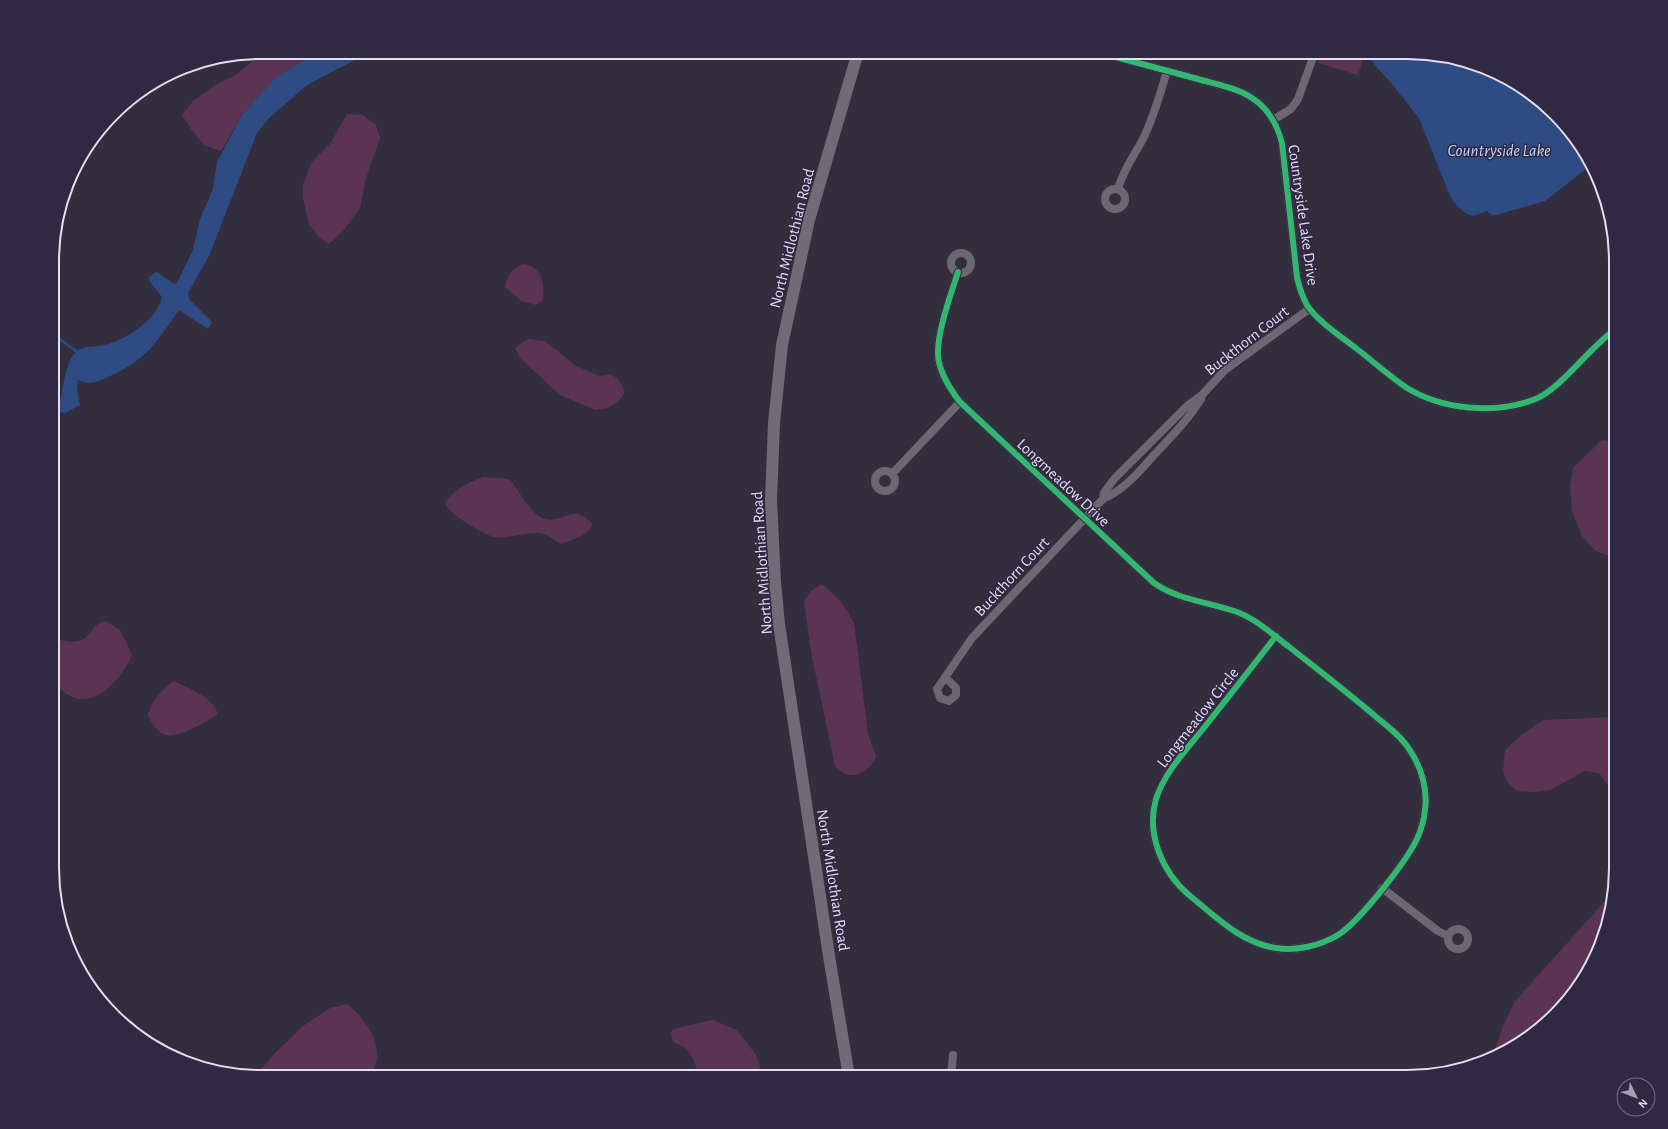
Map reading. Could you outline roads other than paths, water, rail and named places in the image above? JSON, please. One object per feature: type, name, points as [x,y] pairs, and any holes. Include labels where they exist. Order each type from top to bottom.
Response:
[{"type":"main road","name":"North Midlothian Road","points":[[848,1070],[829,956],[780,624],[775,582],[771,500],[774,423],[782,345],[808,220],[856,59]]},
{"type":"street","name":"Countryside Lake Drive","points":[[1128,59],[1245,94],[1253,98],[1264,108],[1273,120],[1282,142],[1296,277],[1309,309],[1326,325],[1408,388],[1428,398],[1444,403],[1477,408],[1502,408],[1535,399],[1559,382],[1590,350],[1609,335]]},
{"type":"street","points":[[1273,120],[1294,106],[1312,59]]},
{"type":"street","points":[[1118,189],[1121,177],[1143,138],[1151,120],[1167,71]]},
{"type":"street","name":"Longmeadow Drive","points":[[958,272],[946,308],[938,355],[945,379],[960,402],[1154,583],[1163,589],[1186,598],[1238,612],[1253,620],[1276,636]]},
{"type":"street","name":"Buckthorn Court","points":[[1103,499],[1104,493],[1114,479],[1187,406],[1202,395],[1225,370],[1309,309]]},
{"type":"street","name":"Buckthorn Court","points":[[945,677],[972,638],[1084,519],[1103,499],[1110,496],[1132,479],[1186,422],[1202,399],[1202,395]]},
{"type":"street","points":[[892,474],[960,402]]},
{"type":"street","name":"Longmeadow Circle","points":[[1276,636],[1396,733],[1408,747],[1415,759],[1422,777],[1426,796],[1425,810],[1417,839],[1408,854],[1382,888],[1357,918],[1338,934],[1329,940],[1307,947],[1275,948],[1252,941],[1228,926],[1181,888],[1161,859],[1155,841],[1152,818],[1156,798],[1163,782],[1189,746],[1276,636]]},
{"type":"street","points":[[1382,888],[1438,931],[1448,936]]},
{"type":"street","points":[[951,1070],[954,1056]]},
{"type":"water","points":[[306,59],[357,59],[307,85],[269,118],[257,133],[209,256],[188,293],[189,299],[212,322],[208,329],[179,310],[150,349],[123,370],[91,383],[78,380],[77,389],[80,405],[65,413],[59,412],[62,389],[69,362],[77,351],[85,347],[100,346],[119,340],[138,329],[146,322],[159,306],[162,297],[150,282],[149,278],[154,273],[157,272],[174,284],[177,283],[193,250],[200,219],[213,189],[217,162],[242,115],[275,78]]},
{"type":"water","name":"Countryside Lake","points":[[1370,59],[1420,59],[1459,66],[1484,74],[1519,93],[1550,118],[1575,149],[1586,169],[1545,201],[1492,216],[1487,211],[1473,216],[1469,215],[1454,202],[1450,196],[1419,118]]},
{"type":"waterway","points":[[59,339],[76,351]]}]
